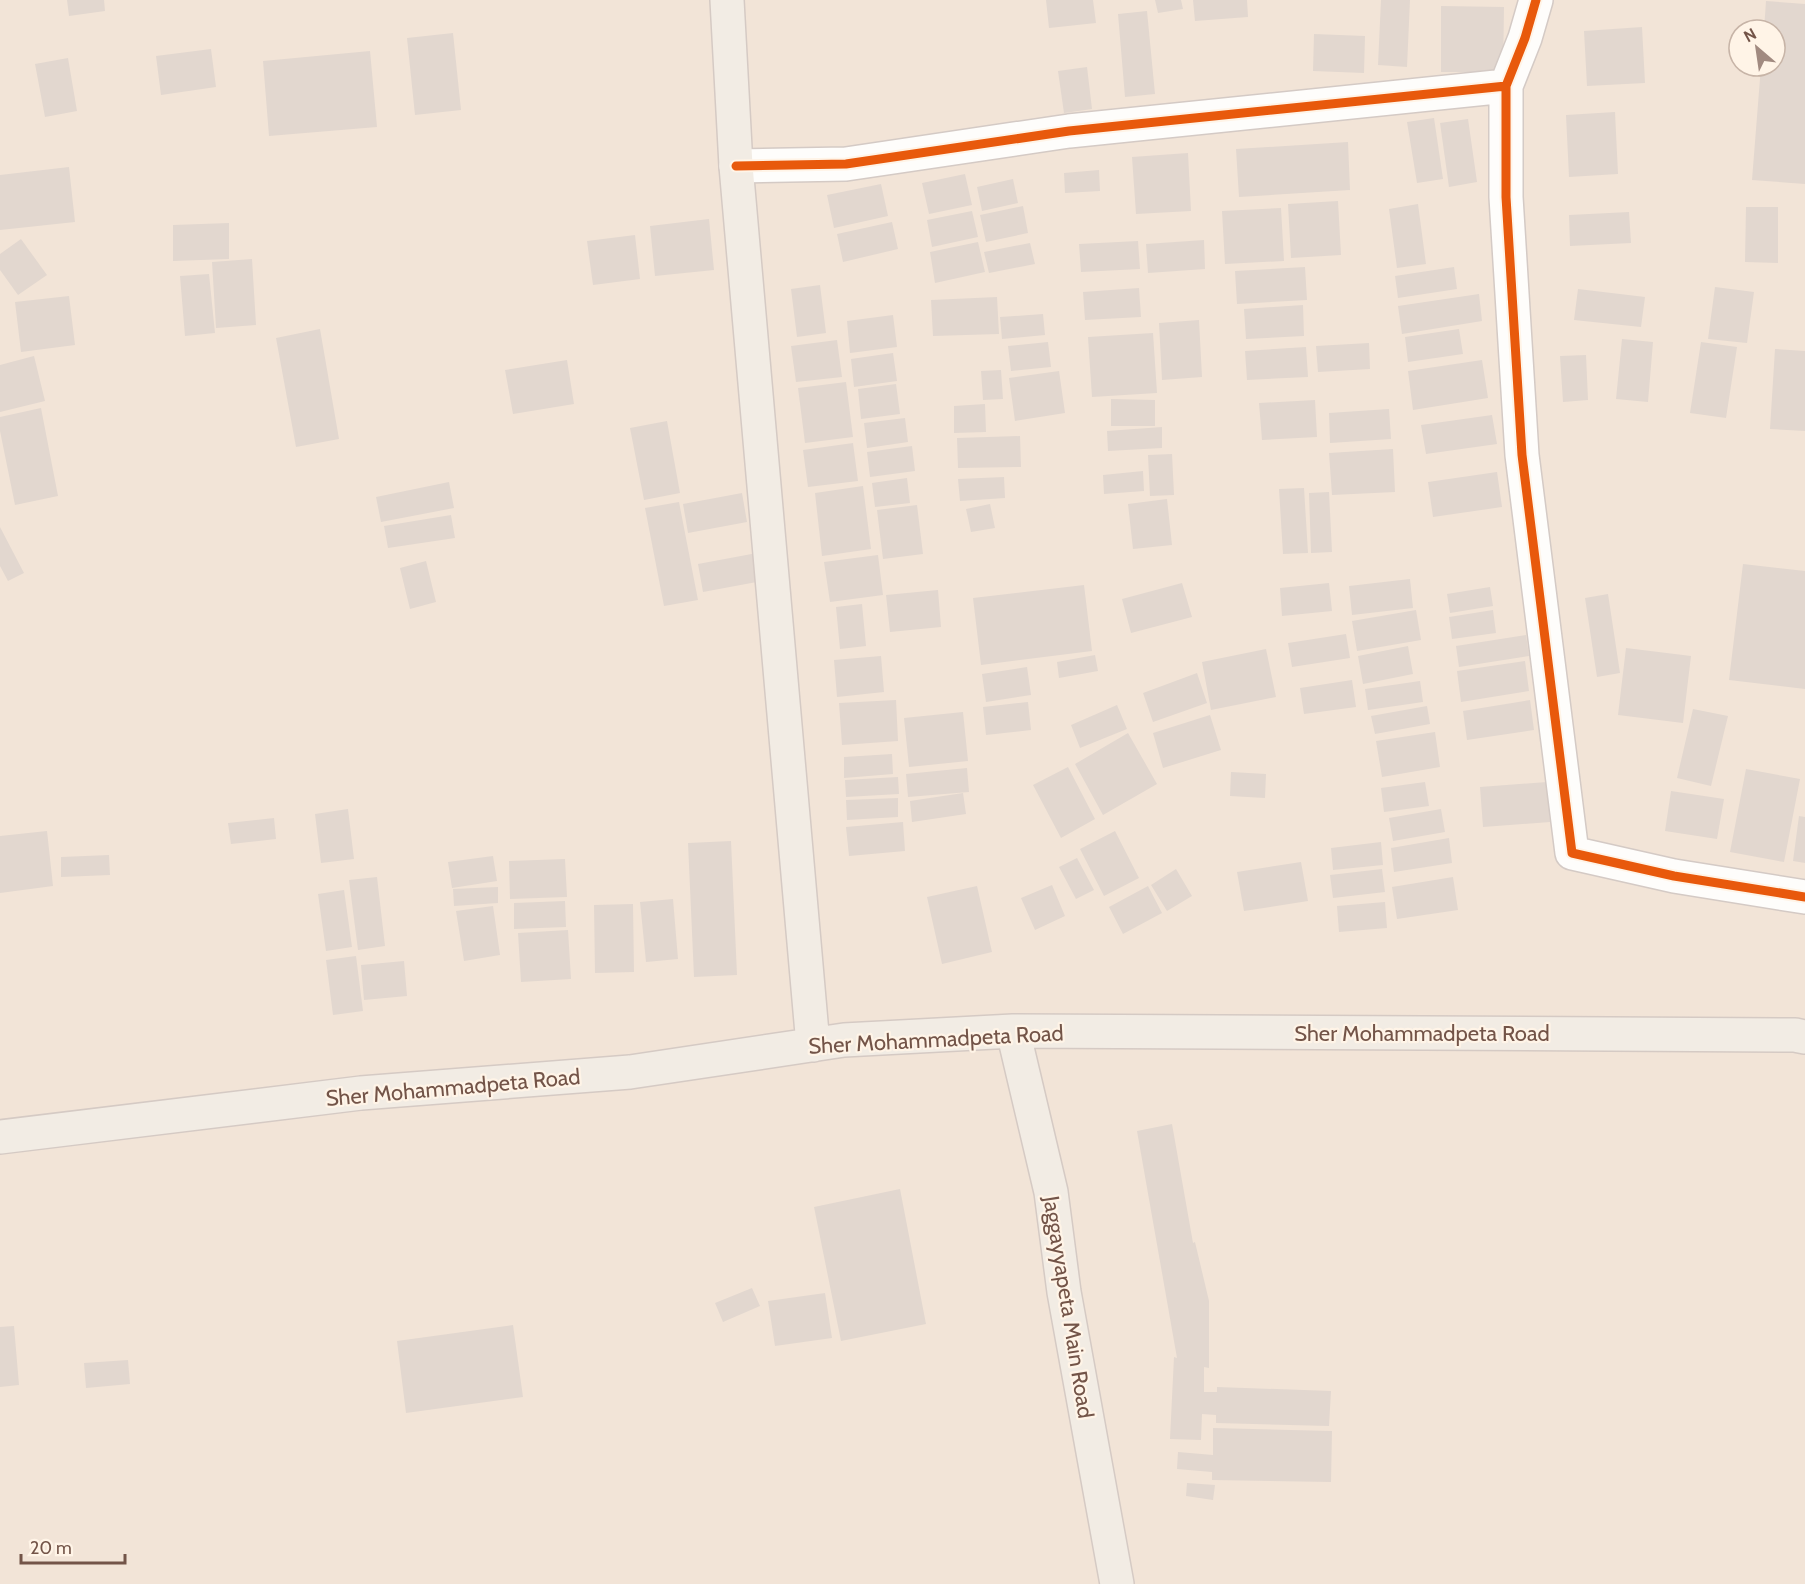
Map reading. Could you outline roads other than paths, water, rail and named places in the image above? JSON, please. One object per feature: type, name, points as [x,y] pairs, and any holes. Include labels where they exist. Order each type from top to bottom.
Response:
[{"type":"main road","points":[[727,0],[736,166],[813,1045]]},
{"type":"main road","name":"Sher Mohammadpeta Road","points":[[0,1137],[361,1093],[630,1072],[844,1040],[1013,1031],[1795,1035],[1805,1037]]},
{"type":"main road","name":"Jaggayyapeta Main Road","points":[[1013,1031],[1051,1192],[1064,1292],[1117,1584]]},
{"type":"street","points":[[1536,0],[1525,38],[1506,86],[1506,197],[1522,455],[1572,853],[1674,876],[1805,897]]},
{"type":"street","points":[[736,166],[846,164],[1069,131],[1506,86]]}]
